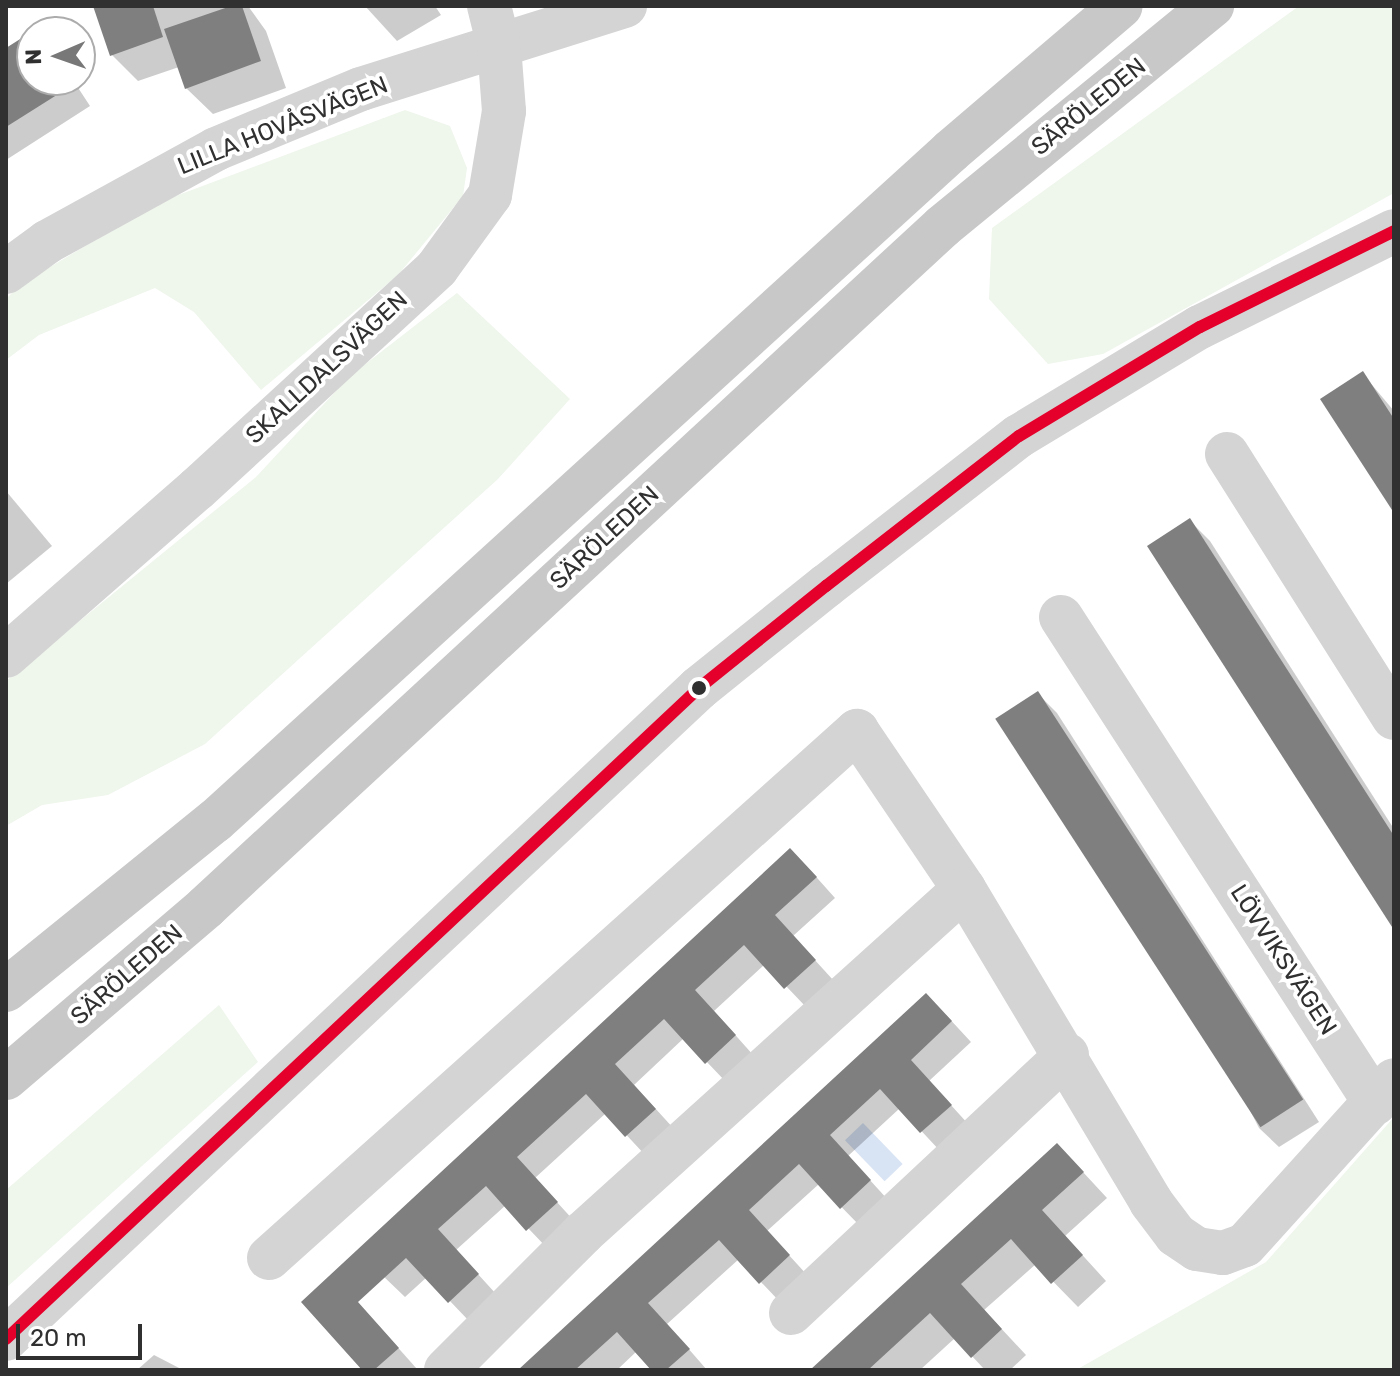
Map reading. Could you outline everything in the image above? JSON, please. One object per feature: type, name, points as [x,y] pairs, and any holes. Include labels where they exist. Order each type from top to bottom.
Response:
[{"type":"main road","points":[[6,990],[215,821],[951,151],[1121,6]]},
{"type":"main road","name":"SÄRÖLEDEN","points":[[6,1078],[206,907],[943,226],[1212,6]]},
{"type":"street","name":"LILLA HOVÅSVÄGEN","points":[[6,272],[59,234],[216,149],[361,89],[494,26],[625,6]]},
{"type":"street","name":"SKALLDALSVÄGEN","points":[[6,656],[197,489],[437,268],[490,195],[504,111],[494,26]]},
{"type":"street","points":[[6,1339],[689,697],[805,603],[1019,436],[1200,327],[1394,231]]},
{"type":"street","points":[[1227,454],[1394,718]]},
{"type":"street","name":"LÖVVIKSVÄGEN","points":[[269,1258],[857,731],[964,889],[1067,1055],[1151,1202],[1176,1235],[1197,1249],[1223,1253],[1245,1245],[1384,1091],[1061,617]]},
{"type":"street","points":[[446,1370],[583,1233],[964,889]]},
{"type":"street","points":[[791,1313],[1067,1055]]},
{"type":"shaded area","points":[[1299,6],[1394,6],[1394,193],[1103,354],[1048,364],[989,299],[992,228]]},
{"type":"shaded area","points":[[405,110],[450,126],[467,168],[463,196],[398,275],[261,390],[194,312],[155,288],[39,335],[6,360],[6,299],[20,285],[157,203]]},
{"type":"shaded area","points":[[457,293],[570,399],[498,479],[205,744],[108,795],[42,805],[6,826],[6,681],[256,477],[350,376]]},
{"type":"shaded area","points":[[219,1005],[258,1062],[6,1288],[6,1190]]},
{"type":"shaded area","points":[[1394,1117],[1394,1370],[1076,1370],[1266,1262]]},
{"type":"water","points":[[863,1123],[903,1164],[885,1181],[845,1140]]},
{"type":"building","points":[[93,6],[153,6],[163,37],[110,56]]},
{"type":"building","points":[[231,6],[242,6],[261,61],[185,89],[164,29]]},
{"type":"building","points":[[16,42],[16,96],[55,96],[6,127],[6,48]]},
{"type":"building","points":[[1363,371],[1394,419],[1394,513],[1320,399]]},
{"type":"building","points":[[1190,518],[1394,836],[1394,930],[1147,546]]},
{"type":"building","points":[[1038,691],[1303,1099],[1260,1127],[995,719]]},
{"type":"building","points":[[790,848],[817,877],[775,915],[816,960],[784,989],[744,945],[695,990],[736,1035],[705,1064],[664,1019],[615,1064],[656,1109],[625,1137],[586,1094],[517,1157],[558,1202],[526,1231],[486,1186],[438,1229],[479,1274],[448,1303],[406,1258],[358,1302],[399,1348],[374,1370],[362,1370],[301,1302]]},
{"type":"building","points":[[926,993],[952,1021],[911,1060],[952,1105],[920,1133],[880,1089],[830,1135],[871,1180],[840,1209],[799,1164],[749,1210],[790,1255],[759,1284],[719,1240],[648,1303],[690,1349],[666,1370],[651,1370],[617,1332],[575,1370],[518,1370]]},
{"type":"building","points":[[1057,1143],[1084,1172],[1042,1210],[1083,1255],[1051,1284],[1011,1239],[961,1284],[1002,1329],[971,1358],[930,1313],[868,1370],[810,1370]]},
{"type":"transit line","points":[[6,1339],[699,688],[826,586],[1019,436],[1200,327],[1394,231]]}]
